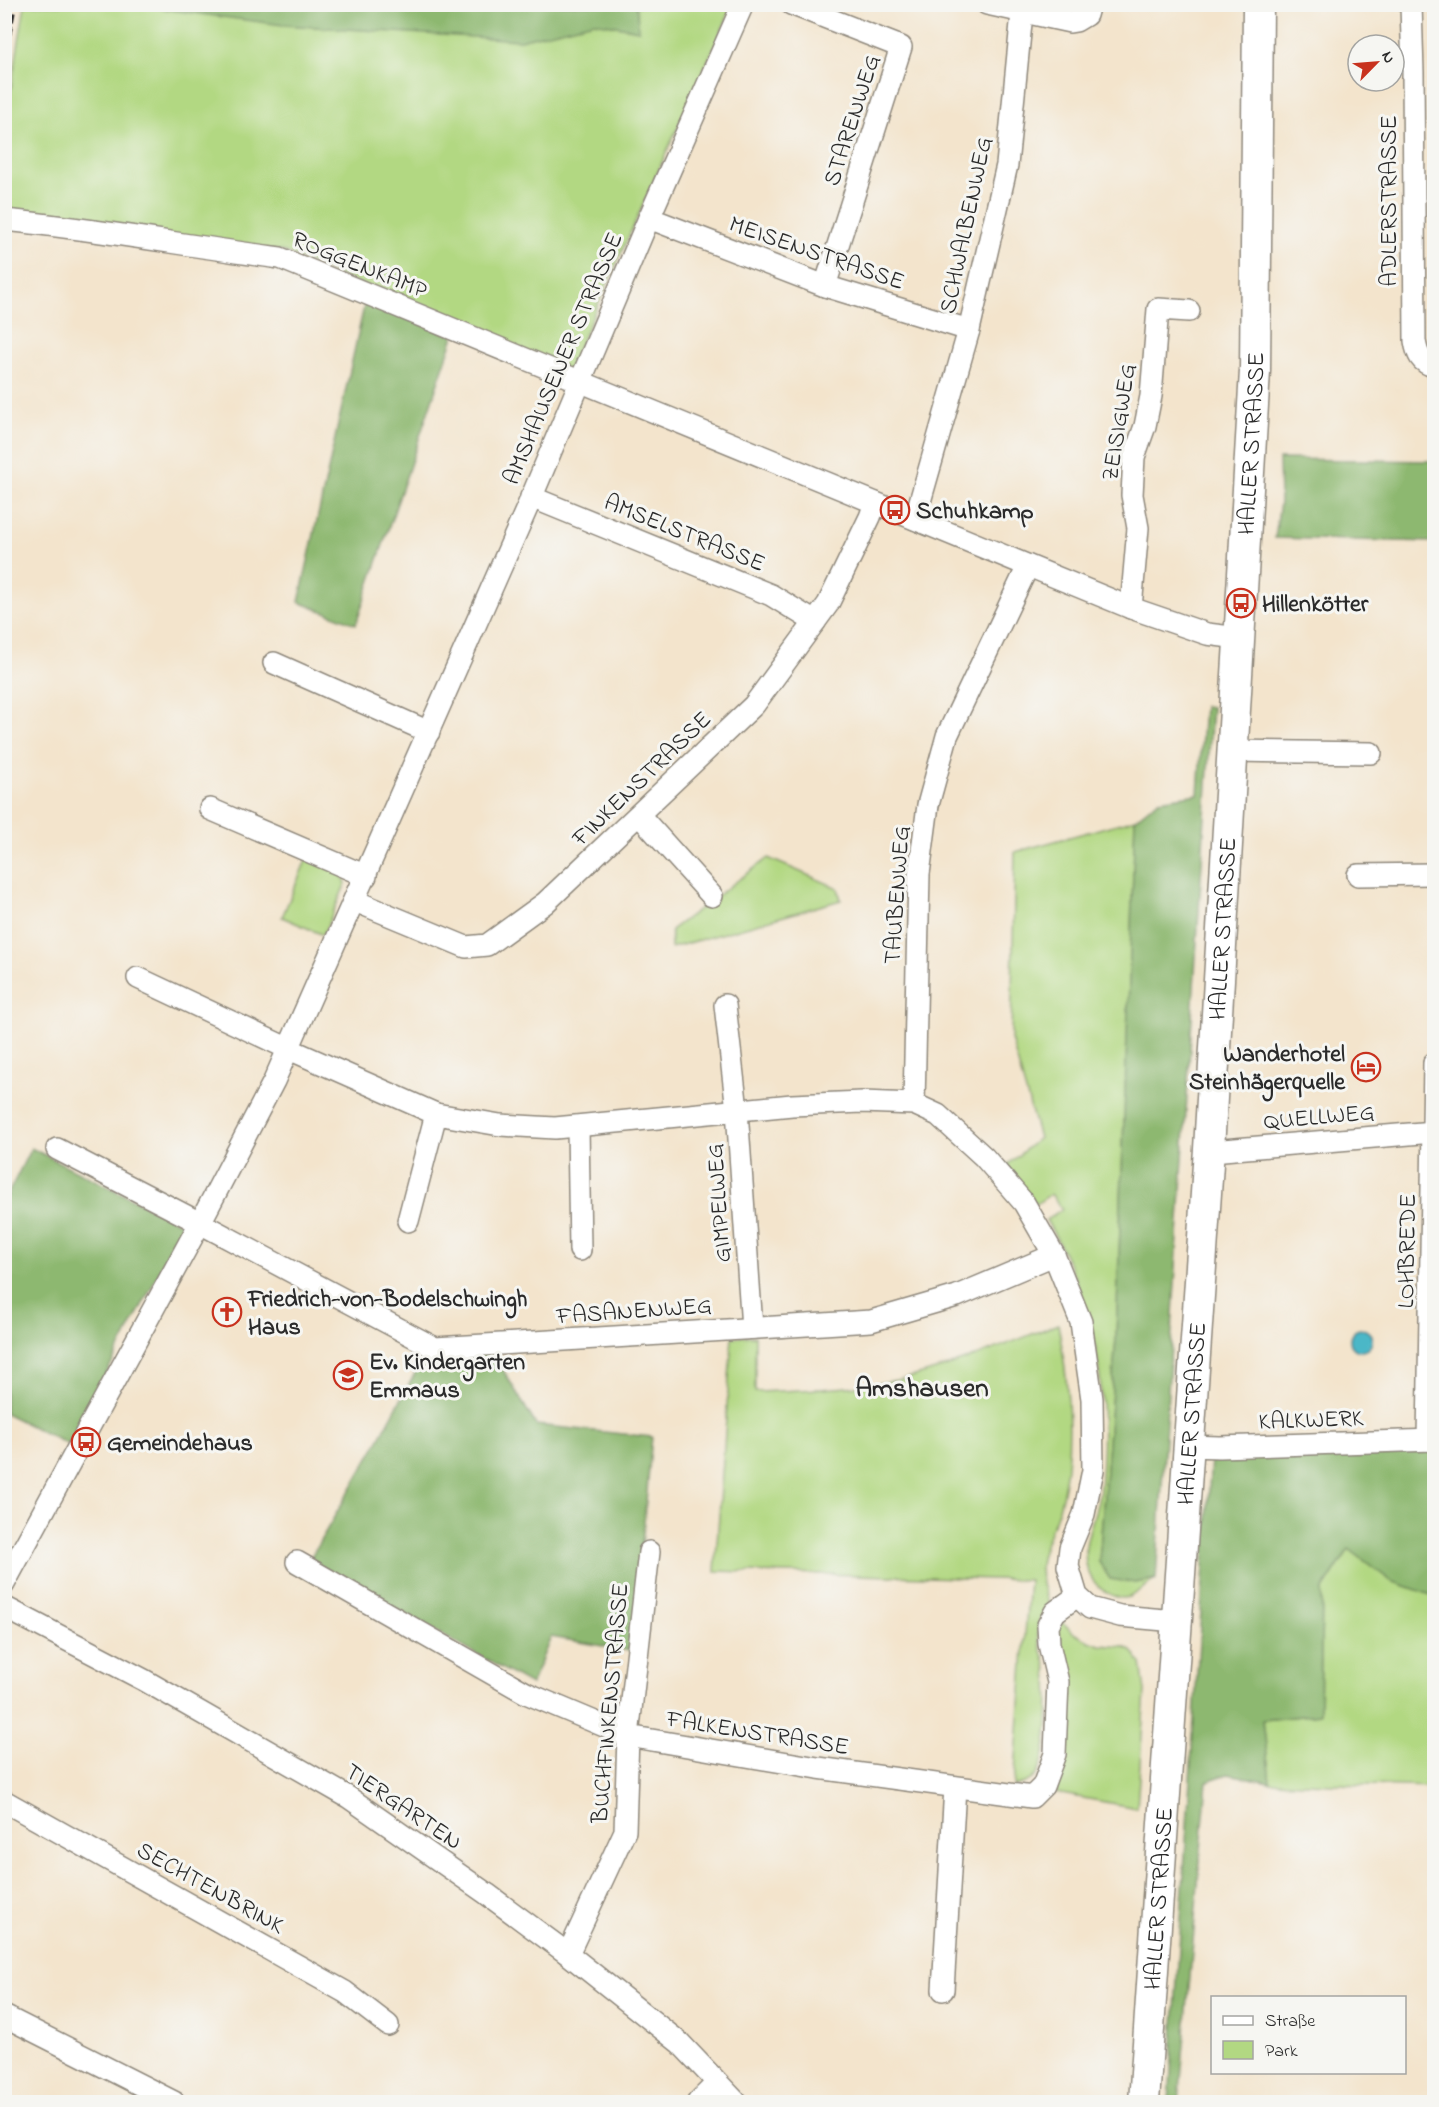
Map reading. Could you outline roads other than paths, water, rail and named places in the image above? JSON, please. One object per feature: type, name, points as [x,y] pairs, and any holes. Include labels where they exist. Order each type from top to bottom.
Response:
[{"type":"main road","name":"HALLER STRASSE","points":[[1144,2103],[1209,1149],[1255,371],[1258,4]]},
{"type":"street","name":"AMSHAUSENER STRASSE","points":[[4,1584],[200,1223],[289,1050],[744,4]]},
{"type":"street","name":"STARENWEG","points":[[791,4],[901,47],[825,286]]},
{"type":"street","points":[[987,4],[1070,22],[1086,15],[1089,4]]},
{"type":"street","name":"ADLERSTRASSE","points":[[1411,4],[1415,341],[1416,350],[1428,363]]},
{"type":"street","name":"SCHWALBENWEG","points":[[915,519],[969,330],[1007,165],[1022,13]]},
{"type":"street","name":"MEISENSTRASSE","points":[[649,218],[825,286],[969,330]]},
{"type":"street","name":"ROGGENKAMP","points":[[4,220],[81,227],[189,246],[280,258],[579,381]]},
{"type":"street","name":"ZEISIGWEG","points":[[1131,608],[1138,528],[1132,495],[1134,457],[1145,426],[1151,396],[1158,309],[1189,311]]},
{"type":"street","points":[[579,381],[1131,608],[1207,634],[1239,638]]},
{"type":"street","name":"AMSELSTRASSE","points":[[531,497],[771,595],[815,622]]},
{"type":"street","name":"FINKENSTRASSE","points":[[355,902],[466,947],[487,945],[545,903],[640,816],[754,705],[828,604],[875,503]]},
{"type":"street","name":"TAUBENWEG","points":[[915,1104],[919,874],[928,805],[947,735],[1028,566]]},
{"type":"street","points":[[274,663],[429,732]]},
{"type":"street","points":[[1234,751],[1371,753]]},
{"type":"street","points":[[210,809],[366,876]]},
{"type":"street","points":[[640,816],[712,896]]},
{"type":"street","points":[[1358,875],[1434,874]]},
{"type":"street","points":[[138,978],[289,1050],[436,1114],[500,1125],[578,1127],[737,1110],[862,1102],[915,1104],[938,1115],[984,1157],[1024,1203],[1054,1255],[1081,1322],[1092,1399],[1093,1470],[1084,1514],[1070,1548],[1068,1566],[1077,1596],[1090,1608],[1120,1616],[1176,1621]]},
{"type":"street","name":"GIMPELWEG","points":[[725,1005],[737,1110],[752,1328]]},
{"type":"street","name":"LOHBREDE","points":[[1431,1440],[1434,1063]]},
{"type":"street","points":[[408,1221],[436,1114]]},
{"type":"street","points":[[578,1127],[579,1250]]},
{"type":"street","name":"QUELLWEG","points":[[1209,1149],[1433,1132]]},
{"type":"street","points":[[57,1149],[200,1223]]},
{"type":"street","name":"FASANENWEG","points":[[200,1223],[435,1348],[871,1321],[957,1296],[1054,1255]]},
{"type":"street","name":"KALKWERK","points":[[1188,1446],[1220,1448],[1431,1440]]},
{"type":"street","name":"BUCHFINKENSTRASSE","points":[[568,1954],[625,1831],[628,1736],[649,1552]]},
{"type":"street","name":"FALKENSTRASSE","points":[[297,1562],[526,1693],[628,1736],[818,1768],[1032,1797],[1043,1786],[1055,1754],[1058,1682],[1049,1644],[1048,1625],[1055,1612],[1077,1596]]},
{"type":"street","name":"TIERGARTEN","points":[[4,1606],[144,1680],[348,1797],[568,1954],[680,2043],[736,2103]]},
{"type":"street","points":[[943,1990],[955,1787]]},
{"type":"street","name":"SECHTENBRINK","points":[[4,1801],[345,1992],[388,2025]]},
{"type":"street","points":[[4,2016],[174,2103]]},
{"type":"street","points":[[698,2103],[717,2083]]},
{"type":"water","points":[[1361,1329],[1369,1332],[1372,1340],[1369,1348],[1361,1351],[1353,1348],[1350,1340],[1353,1332]]},
{"type":"railway","points":[[4,61],[15,4]]},
{"type":"place","name":"Schuhkamp","points":[[895,510]]},
{"type":"place","name":"Hillenkötter","points":[[1241,603]]},
{"type":"place","name":"Wanderhotel Steinhägerquelle","points":[[1366,1067]]},
{"type":"place","name":"Friedrich-von-Bodelschwingh Haus","points":[[227,1312]]},
{"type":"place","name":"Ev. Kindergarten Emmaus","points":[[348,1375]]},
{"type":"place","name":"Gemeindehaus","points":[[86,1442]]},
{"type":"district","name":"Amshausen","points":[[922,1387]]}]
